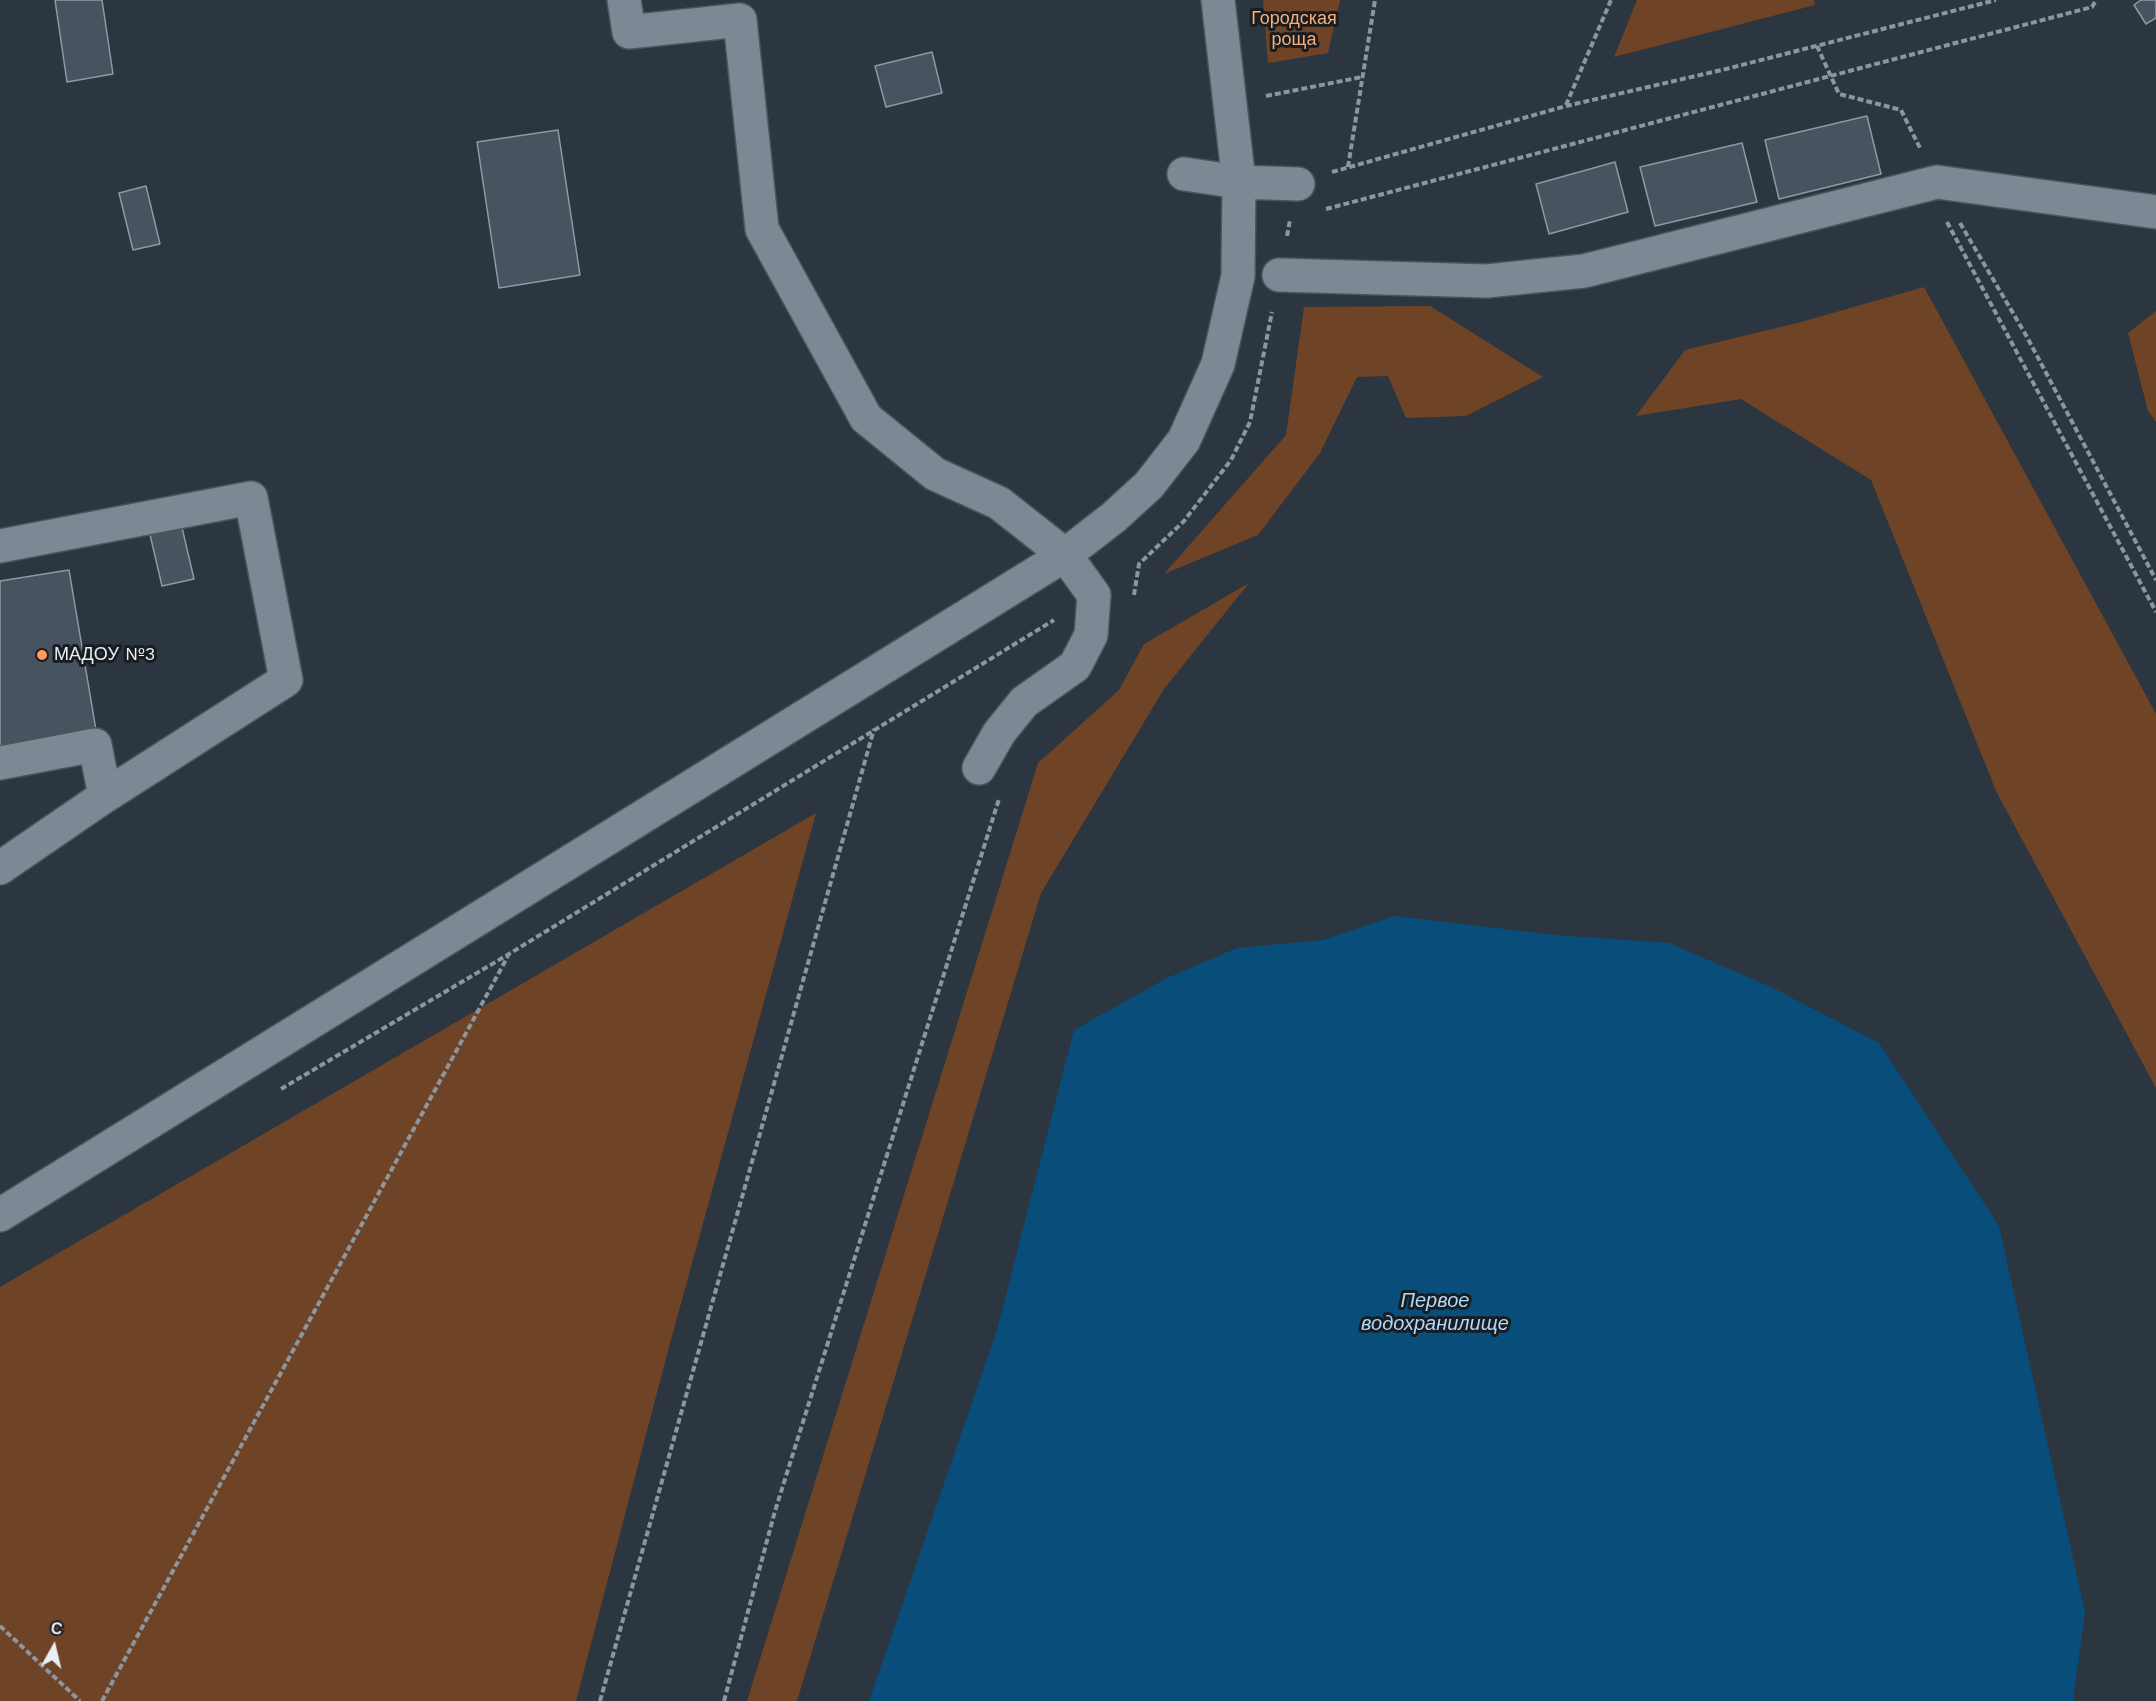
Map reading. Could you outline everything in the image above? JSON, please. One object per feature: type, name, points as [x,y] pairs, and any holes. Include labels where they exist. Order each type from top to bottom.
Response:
[{"type":"lane","points":[[624,0],[629,32],[740,20],[762,229],[866,418],[935,474],[999,503],[1065,555],[1094,595],[1091,635],[1075,666],[1024,702],[999,733],[979,768]]},
{"type":"lane","points":[[0,1215],[1065,555],[1114,517],[1149,485],[1184,440],[1218,364],[1238,276],[1239,182],[1218,0]]},
{"type":"lane","points":[[1184,174],[1239,182],[1298,184]]},
{"type":"lane","points":[[1280,275],[1487,281],[1584,271],[1937,182],[2156,212]]},
{"type":"lane","points":[[0,546],[251,498],[286,680],[105,796],[0,868]]},
{"type":"lane","points":[[0,763],[95,744],[105,796]]},
{"type":"path","points":[[1348,167],[1375,0]]},
{"type":"path","points":[[1566,106],[1611,0]]},
{"type":"path","points":[[1298,184],[1348,167],[1566,106],[1817,46],[1996,0]]},
{"type":"path","points":[[1314,212],[2092,7],[2096,0]]},
{"type":"path","points":[[1817,46],[1839,94],[1901,110],[1937,182],[2027,337],[2156,580]]},
{"type":"path","points":[[1230,104],[1362,77]]},
{"type":"path","points":[[1937,182],[1934,198],[2156,612]]},
{"type":"path","points":[[1132,605],[1139,564]]},
{"type":"path","points":[[275,1093],[509,954],[1055,619]]},
{"type":"path","points":[[600,1701],[874,729]]},
{"type":"path","points":[[724,1701],[776,1511],[1000,795]]},
{"type":"path","points":[[102,1701],[509,954]]},
{"type":"path","points":[[0,1626],[80,1701]]},
{"type":"green space","name":"Городская роща","points":[[1263,0],[1340,0],[1328,53],[1268,63]]},
{"type":"green space","points":[[1637,0],[1814,0],[1815,5],[1614,57]]},
{"type":"green space","points":[[1924,287],[2156,714],[2156,1088],[1997,793],[1871,480],[1741,399],[1636,416],[1685,350],[1801,322]]},
{"type":"green space","points":[[1430,306],[1543,377],[1466,416],[1406,418],[1388,376],[1357,377],[1320,453],[1258,535],[1164,574],[1286,435],[1304,307]]},
{"type":"green space","points":[[2156,311],[2156,422],[2148,411],[2128,333]]},
{"type":"green space","points":[[1249,583],[1164,689],[1041,893],[797,1701],[747,1701],[1038,763],[1119,690],[1144,644]]},
{"type":"green space","points":[[816,813],[669,1347],[576,1701],[0,1701],[0,1287]]},
{"type":"water","name":"Первое водохранилище","points":[[1395,916],[1555,935],[1669,943],[1771,987],[1879,1043],[1999,1226],[2085,1612],[2073,1701],[869,1701],[997,1330],[1074,1030],[1167,978],[1237,948],[1323,940]]},
{"type":"building","points":[[55,0],[102,0],[113,74],[67,82]]},
{"type":"building","points":[[2141,0],[2156,0],[2156,18],[2146,24],[2134,5]]},
{"type":"building","points":[[932,52],[942,93],[886,107],[875,66]]},
{"type":"building","points":[[1867,116],[1881,174],[1779,199],[1765,140]]},
{"type":"building","points":[[558,130],[580,275],[499,288],[477,142]]},
{"type":"building","points":[[1742,143],[1757,202],[1655,226],[1640,167]]},
{"type":"building","points":[[1615,162],[1628,212],[1549,234],[1536,184]]},
{"type":"building","points":[[146,186],[160,244],[133,250],[119,193]]},
{"type":"building","points":[[180,519],[194,579],[162,586],[148,526]]},
{"type":"building","name":"МАДОУ №3","points":[[69,570],[96,730],[0,746],[0,581]]},
{"type":"place","name":"МАДОУ №3","points":[[42,655]]}]
